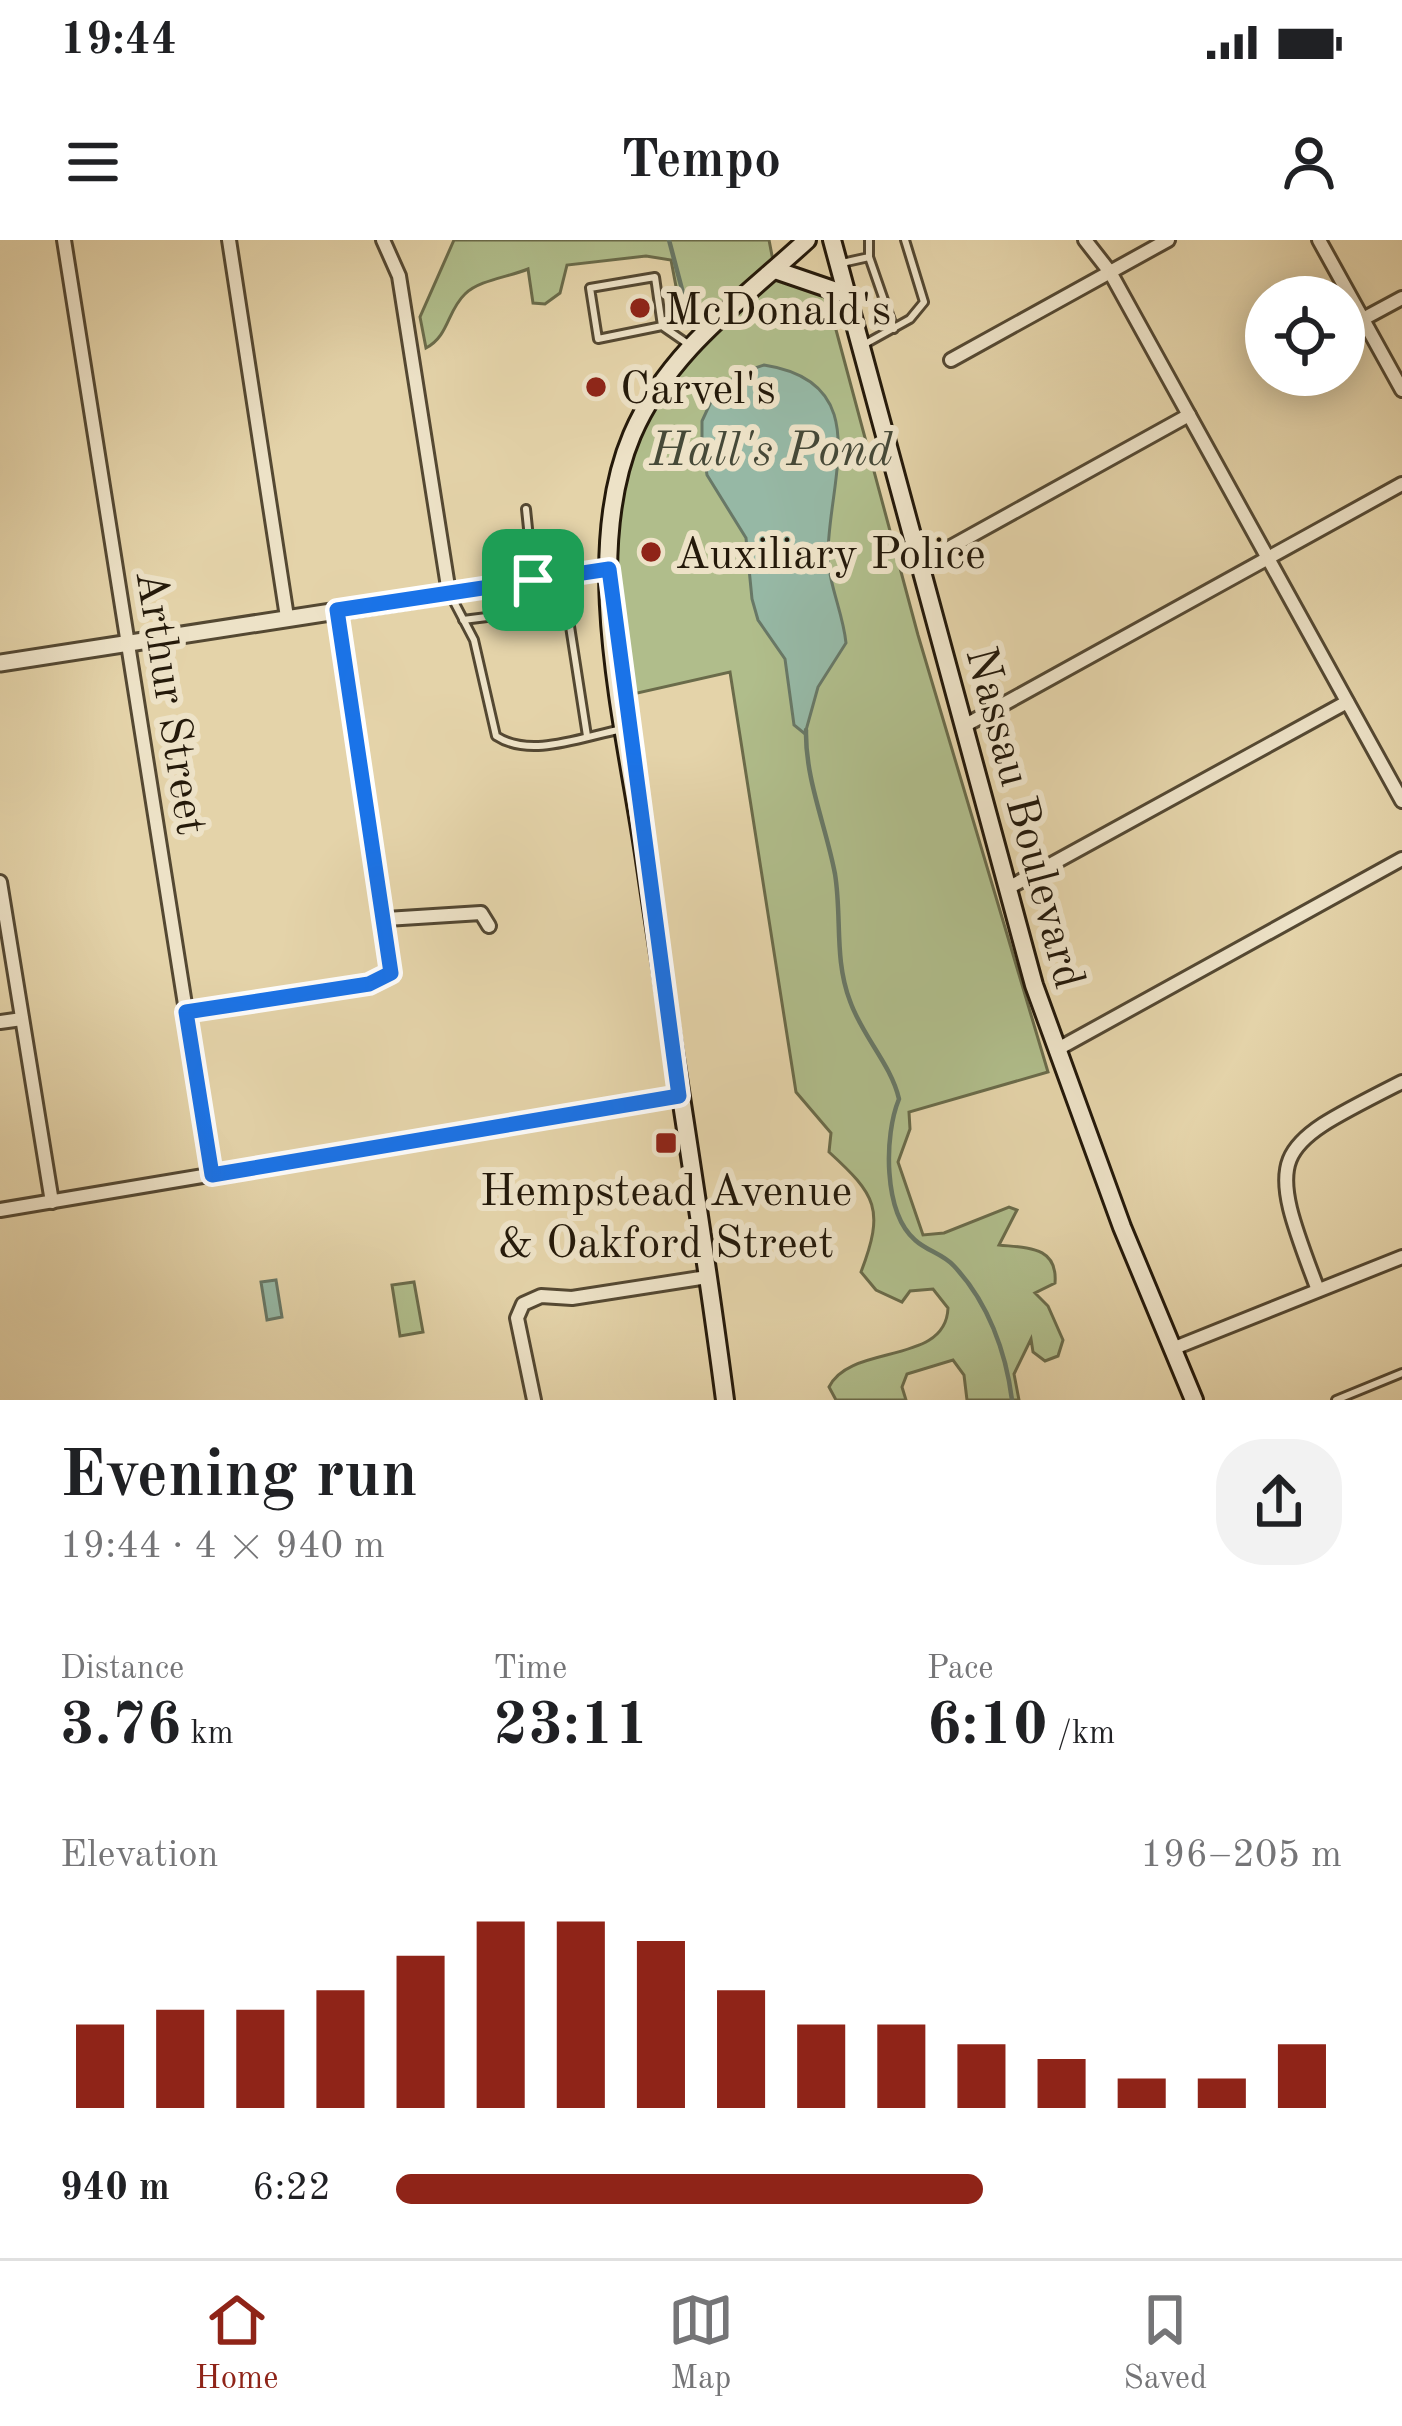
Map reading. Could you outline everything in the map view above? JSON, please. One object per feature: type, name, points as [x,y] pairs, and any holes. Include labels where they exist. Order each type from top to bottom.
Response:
[{"type":"main road","points":[[724,1400],[626,729],[608,528],[632,436],[656,390],[691,346],[807,240]]},
{"type":"main road","name":"Nassau Boulevard","points":[[832,240],[1056,1050],[1193,1400]]},
{"type":"main road","points":[[775,270],[848,295]]},
{"type":"street","name":"Arthur Street","points":[[64,240],[212,1175]]},
{"type":"street","points":[[229,240],[287,617]]},
{"type":"street","points":[[383,240],[399,276],[449,593]]},
{"type":"street","points":[[1085,240],[1110,272],[1402,801]]},
{"type":"street","points":[[951,360],[1168,240]]},
{"type":"street","points":[[1319,240],[1339,276]]},
{"type":"street","points":[[1365,319],[1402,298]]},
{"type":"street","points":[[1365,324],[1402,390]]},
{"type":"street","points":[[920,563],[1189,416]]},
{"type":"street","points":[[964,726],[1402,484]]},
{"type":"street","points":[[0,663],[609,569]]},
{"type":"street","points":[[186,1012],[382,980],[392,964],[337,610]]},
{"type":"street","points":[[1008,888],[1347,702]]},
{"type":"street","points":[[1056,1050],[1402,859]]},
{"type":"street","points":[[0,882],[52,1202]]},
{"type":"street","points":[[386,919],[466,910],[482,913],[490,926]]},
{"type":"street","points":[[0,1022],[22,1019]]},
{"type":"street","points":[[1318,1290],[1283,1194],[1286,1162],[1295,1144],[1318,1125],[1402,1082]]},
{"type":"street","points":[[0,1210],[679,1096]]},
{"type":"street","points":[[1172,1349],[1402,1257]]},
{"type":"street","points":[[534,1400],[517,1318],[523,1304],[541,1296],[572,1298],[707,1277]]},
{"type":"lane","points":[[869,240],[868,257],[894,329]]},
{"type":"lane","points":[[862,346],[894,329],[924,302],[904,240]]},
{"type":"lane","points":[[839,264],[868,257]]},
{"type":"lane","points":[[662,326],[655,277],[590,288],[598,339],[662,326],[691,346]]},
{"type":"lane","points":[[526,509],[533,580]]},
{"type":"lane","points":[[449,593],[474,640],[496,736],[512,747],[553,745],[626,729]]},
{"type":"lane","points":[[464,620],[567,607],[586,736]]},
{"type":"lane","points":[[1336,1400],[1402,1373]]},
{"type":"shaded area","points":[[454,240],[769,240],[775,271],[819,287],[828,300],[918,635],[1048,1072],[909,1112],[910,1129],[898,1162],[923,1235],[944,1233],[1009,1207],[1017,1210],[999,1245],[1039,1251],[1051,1262],[1055,1283],[1035,1293],[1048,1306],[1063,1340],[1058,1356],[1045,1361],[1033,1352],[1031,1339],[1014,1374],[1019,1400],[967,1400],[964,1375],[953,1360],[907,1374],[902,1387],[906,1400],[836,1400],[829,1387],[856,1364],[932,1339],[943,1326],[948,1308],[933,1289],[910,1291],[902,1302],[876,1290],[861,1272],[873,1233],[872,1204],[857,1180],[829,1152],[831,1133],[796,1092],[730,672],[620,697],[605,527],[632,430],[702,332],[681,313],[671,260],[646,256],[567,265],[560,293],[545,304],[533,303],[528,269],[486,282],[465,294],[439,337],[426,348],[420,317]]},
{"type":"shaded area","points":[[414,1282],[423,1332],[400,1336],[392,1285]]},
{"type":"water","name":"Hall's Pond","points":[[764,365],[799,375],[821,391],[833,412],[838,437],[828,553],[846,643],[818,687],[805,734],[794,725],[785,659],[758,620],[746,538],[707,475],[702,442],[702,421],[714,395],[740,373]]},
{"type":"water","points":[[276,1280],[282,1317],[267,1320],[261,1282]]},
{"type":"waterway","points":[[669,240],[688,312]]},
{"type":"waterway","points":[[806,730],[812,784],[835,874],[845,985],[899,1099],[889,1152],[897,1211],[915,1240],[950,1262],[977,1295],[1000,1346],[1012,1400]]},
{"type":"place","name":"McDonald's","points":[[640,308]]},
{"type":"place","name":"Carvel's","points":[[596,387]]},
{"type":"place","name":"Auxiliary Police","points":[[651,552]]},
{"type":"place","name":"Hempstead Avenue & Oakford Street","points":[[666,1143]]},
{"type":"route","points":[[609,569],[616,659],[679,1096],[212,1175],[186,1012],[369,984],[391,973],[337,610],[533,580],[609,569]]}]
